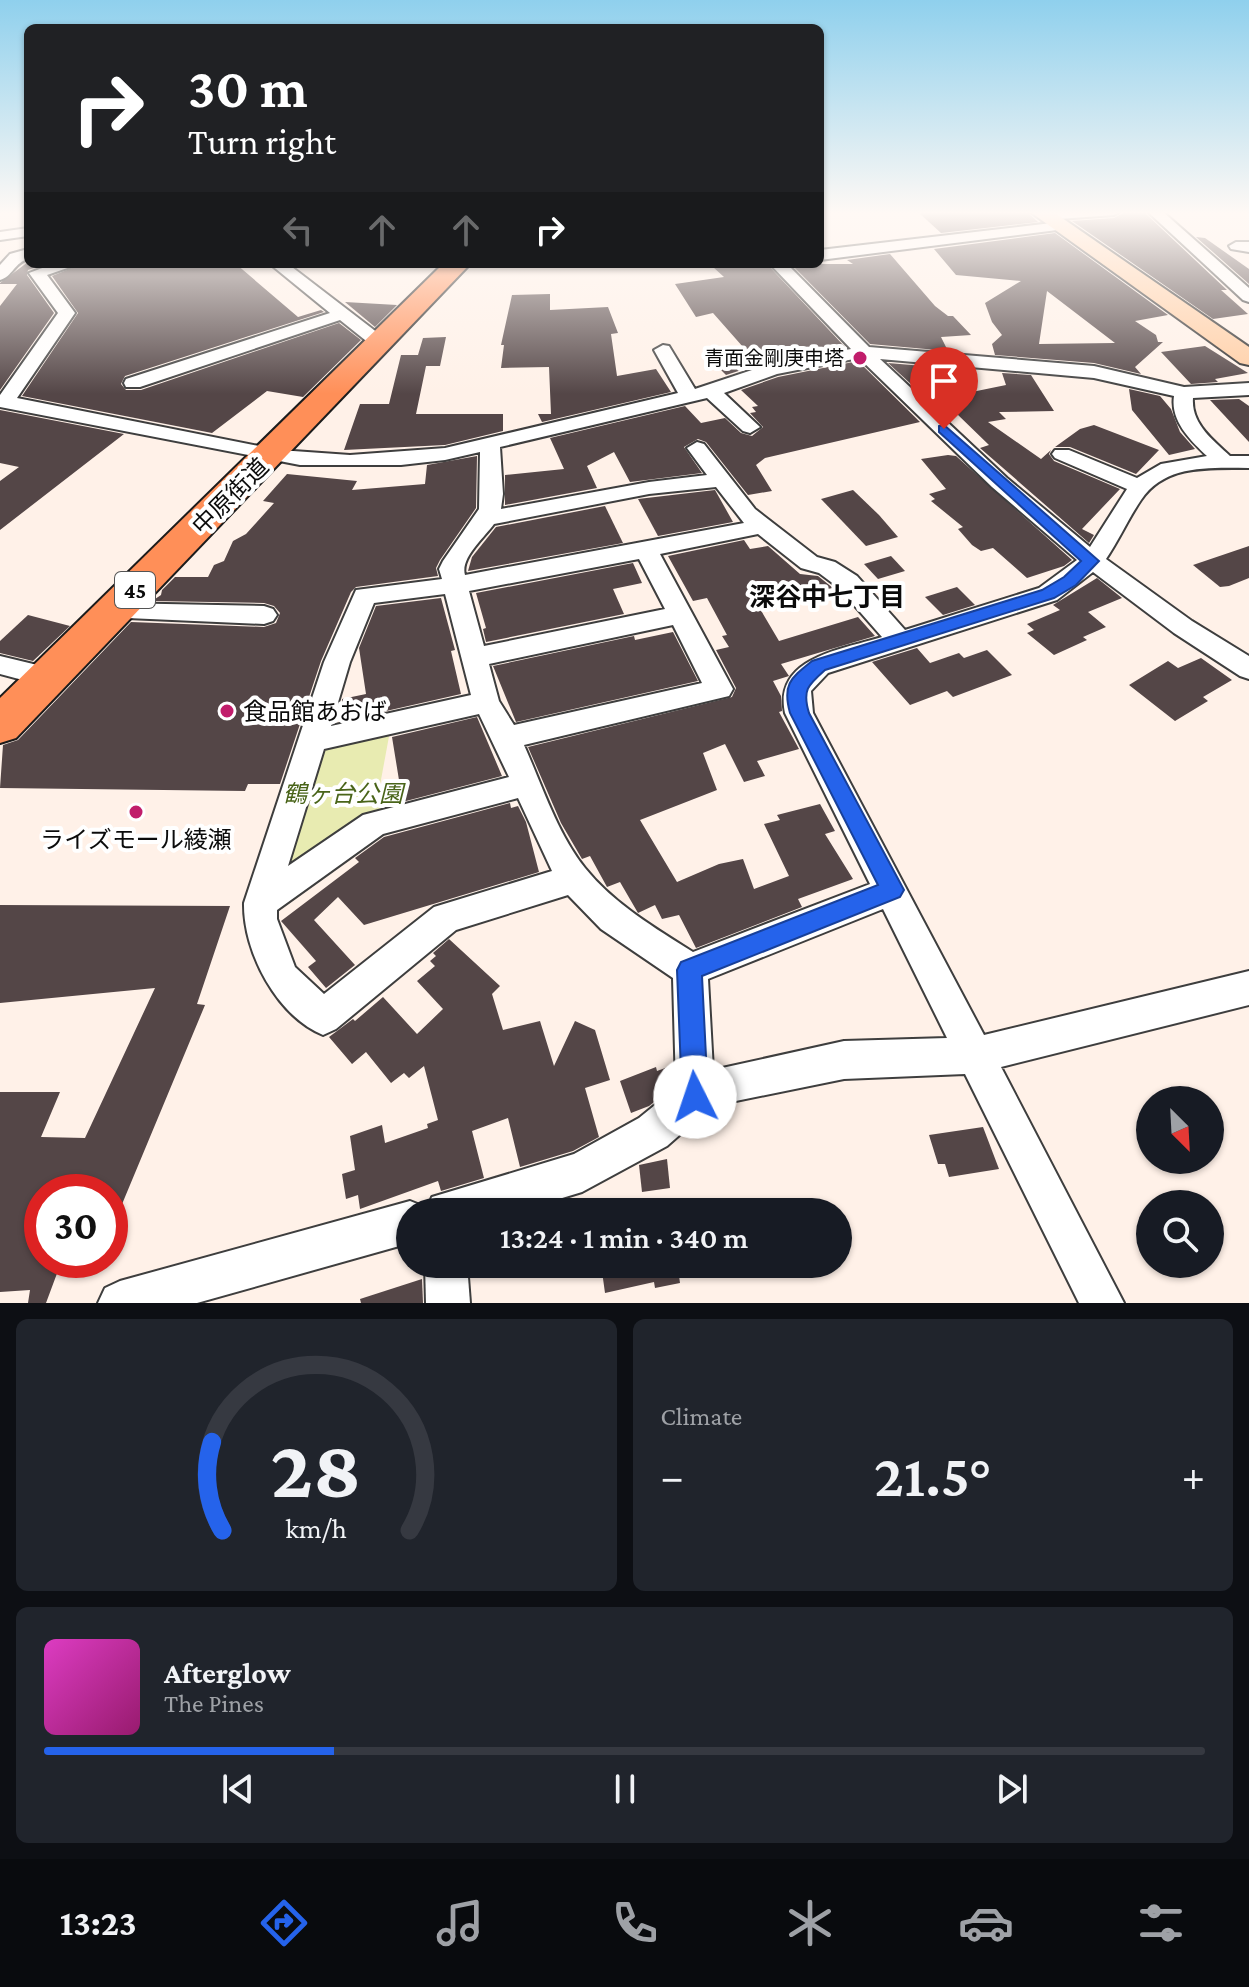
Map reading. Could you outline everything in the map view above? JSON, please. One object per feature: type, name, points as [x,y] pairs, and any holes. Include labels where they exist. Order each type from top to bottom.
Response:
[{"type":"main road","name":"中原街道","points":[[0,726],[450,272]]},
{"type":"street","points":[[42,272],[37,273],[67,313],[3,404],[282,458],[406,460],[490,444],[711,391],[773,369],[864,352],[1094,372],[1184,393],[1249,389]]},
{"type":"street","points":[[288,272],[381,344]]},
{"type":"street","points":[[786,272],[971,456],[1091,561],[1249,669]]},
{"type":"street","points":[[1125,272],[1249,358]]},
{"type":"street","points":[[1228,272],[1249,297]]},
{"type":"street","points":[[133,383],[343,314]]},
{"type":"street","points":[[663,350],[689,396]]},
{"type":"street","points":[[711,391],[750,427]]},
{"type":"street","points":[[1184,393],[1181,402],[1186,418],[1194,431],[1225,462]]},
{"type":"street","points":[[490,444],[491,507],[486,519],[456,555],[451,569],[486,702],[507,738],[557,852],[574,879],[613,918],[690,970]]},
{"type":"street","points":[[697,448],[747,514],[809,563],[827,567],[848,582],[899,639]]},
{"type":"street","points":[[1062,454],[1141,487]]},
{"type":"street","points":[[1102,1303],[799,713],[794,695],[799,682],[819,666],[1048,594],[1070,581],[1091,561],[1153,474],[1225,462],[1249,462]]},
{"type":"street","points":[[486,519],[649,488],[721,480]]},
{"type":"street","points":[[574,879],[446,918],[323,1017],[281,978],[260,919],[260,903],[337,662],[365,596],[455,587],[647,552],[762,526]]},
{"type":"street","points":[[507,738],[719,689],[647,552]]},
{"type":"street","points":[[114,611],[264,615]]},
{"type":"street","points":[[472,658],[679,615]]},
{"type":"street","points":[[0,665],[49,677]]},
{"type":"street","points":[[310,741],[486,702]]},
{"type":"street","points":[[260,903],[374,824],[527,784]]},
{"type":"street","points":[[690,970],[892,890]]},
{"type":"street","points":[[690,970],[695,1097]]},
{"type":"street","points":[[494,1198],[582,1172],[653,1132],[695,1097],[725,1084],[844,1060],[977,1055],[1249,988]]},
{"type":"street","points":[[120,1303],[396,1226]]},
{"type":"street","points":[[447,1278],[448,1303]]},
{"type":"green space","name":"鶴ヶ台公園","points":[[390,731],[378,796],[383,815],[298,865],[284,859],[317,754],[329,744]]},
{"type":"building","points":[[15,272],[28,272],[54,313],[0,390],[0,306],[17,284],[0,283]]},
{"type":"building","points":[[62,272],[245,272],[298,317],[321,310],[324,312],[125,376],[121,384],[126,390],[141,390],[339,323],[361,340],[303,397],[267,391],[212,433],[22,396],[78,313],[52,276]]},
{"type":"building","points":[[718,272],[774,272],[845,347],[766,362],[726,375],[706,355],[743,347],[713,313],[696,317],[675,284],[724,277]]},
{"type":"building","points":[[799,272],[905,272],[935,306],[948,316],[953,316],[971,335],[941,337],[948,351],[870,344]]},
{"type":"building","points":[[953,272],[1108,272],[1168,315],[1135,321],[1156,335],[1158,342],[1163,342],[1135,367],[1141,374],[1094,363],[995,355],[992,344],[1002,335],[992,322],[985,303],[1021,281],[956,275]],"holes":[[[1047,291],[1115,343],[1039,344]]]},
{"type":"building","points":[[1145,272],[1208,272],[1227,290],[1221,290],[1248,314],[1213,319]]},
{"type":"building","points":[[1235,272],[1249,272],[1249,284]]},
{"type":"building","points":[[550,294],[550,310],[608,307],[618,333],[611,334],[617,376],[656,369],[671,392],[542,422],[538,414],[551,414],[549,367],[501,368],[504,345],[501,345],[512,295]]},
{"type":"building","points":[[345,302],[397,305],[375,327]]},
{"type":"building","points":[[446,337],[440,366],[426,366],[416,414],[503,414],[503,431],[445,445],[344,450],[360,404],[389,404],[401,355],[418,355],[423,338]]},
{"type":"building","points":[[1205,346],[1248,373],[1215,379],[1218,382],[1191,384],[1161,352]]},
{"type":"building","points":[[858,361],[920,422],[765,458],[756,465],[772,491],[748,495],[706,442],[698,439],[684,447],[702,473],[630,482],[614,452],[587,466],[597,488],[505,505],[505,475],[564,469],[550,438],[685,406],[701,423],[725,418],[741,433],[752,436],[763,427],[750,413],[756,412],[752,407],[758,406],[741,390],[778,377]]},
{"type":"building","points":[[888,363],[935,367],[962,394],[1006,385],[1002,373],[1031,375],[1054,411],[999,412],[1006,419],[988,422],[1041,459],[1051,450],[1049,454],[1054,461],[1120,489],[1082,529],[1094,535],[1089,543],[980,448],[989,445],[957,414],[946,416]]},
{"type":"building","points":[[1129,389],[1160,396],[1171,409],[1180,432],[1195,449],[1169,455],[1132,410]]},
{"type":"building","points":[[1239,399],[1249,406],[1249,442],[1210,400]]},
{"type":"building","points":[[0,410],[124,434],[0,530],[0,481],[19,467],[0,463]]},
{"type":"building","points":[[1094,425],[1159,450],[1136,474],[1070,447],[1055,447],[1080,429]]},
{"type":"building","points":[[477,456],[476,508],[440,560],[436,568],[438,576],[356,587],[351,592],[321,661],[280,784],[248,784],[245,791],[0,788],[3,745],[18,740],[131,622],[264,627],[276,623],[280,613],[274,606],[264,603],[152,601],[175,577],[208,577],[214,565],[224,561],[233,541],[246,534],[274,503],[263,501],[287,474],[357,481],[352,490],[425,484],[427,465]]},
{"type":"building","points":[[956,456],[1072,560],[1064,566],[1027,578],[993,548],[981,551],[972,545],[958,529],[963,527],[931,501],[935,499],[929,494],[946,489],[921,459]]},
{"type":"building","points":[[715,490],[733,522],[658,536],[638,499]]},
{"type":"building","points":[[853,490],[898,537],[866,546],[821,499]]},
{"type":"building","points":[[605,506],[623,543],[468,571],[472,557],[496,527]]},
{"type":"building","points":[[744,540],[750,549],[768,546],[800,574],[818,576],[833,588],[808,592],[806,588],[753,597],[779,641],[858,617],[875,636],[781,664],[789,676],[773,681],[781,696],[782,711],[779,712],[799,749],[757,761],[765,776],[744,782],[725,744],[703,753],[717,790],[640,820],[677,882],[719,864],[743,859],[754,889],[789,876],[764,824],[780,820],[777,815],[820,804],[835,831],[825,834],[853,879],[798,899],[802,907],[696,948],[679,915],[662,919],[655,905],[638,913],[620,882],[607,887],[590,856],[582,859],[561,823],[528,747],[732,697],[736,688],[716,650],[729,647],[722,636],[727,635],[707,598],[693,601],[668,556]]},
{"type":"building","points":[[1249,546],[1249,578],[1229,586],[1220,587],[1193,565]]},
{"type":"building","points":[[891,556],[905,571],[878,579],[864,564]]},
{"type":"building","points":[[633,563],[642,583],[613,589],[624,614],[486,642],[483,629],[486,628],[476,593]]},
{"type":"building","points":[[1097,578],[1122,598],[1088,612],[1106,627],[1083,637],[1087,640],[1054,655],[1027,633],[1034,630],[1027,624],[1060,610],[1053,605]]},
{"type":"building","points":[[957,587],[975,605],[943,615],[925,597]]},
{"type":"building","points":[[441,598],[455,650],[451,651],[461,694],[342,721],[342,699],[366,694],[359,648],[376,606]]},
{"type":"building","points":[[28,615],[70,626],[33,661],[0,653],[0,641]]},
{"type":"building","points":[[673,632],[698,681],[516,722],[493,666],[634,636],[635,640]]},
{"type":"building","points":[[917,648],[930,663],[959,653],[964,658],[987,650],[1012,675],[953,697],[947,691],[910,705],[872,662]]},
{"type":"building","points":[[1201,658],[1232,680],[1203,697],[1208,701],[1175,721],[1129,685],[1168,661],[1178,668]]},
{"type":"building","points":[[477,717],[502,776],[383,807],[382,784],[399,780],[392,737]]},
{"type":"building","points":[[510,803],[511,808],[518,806],[526,822],[539,872],[364,925],[338,897],[314,920],[355,965],[326,988],[308,967],[316,961],[281,921],[359,862],[355,858],[384,837]]},
{"type":"building","points":[[0,905],[230,906],[197,1004],[205,1005],[128,1190],[128,1174],[24,1174],[24,1278],[55,1278],[46,1303],[28,1303],[30,1290],[0,1292],[0,1092],[60,1092],[41,1137],[85,1138],[155,988],[0,1003]]},
{"type":"building","points":[[449,939],[500,986],[492,994],[503,1030],[540,1021],[554,1066],[575,1021],[595,1030],[610,1080],[585,1088],[599,1137],[573,1151],[520,1167],[508,1118],[472,1131],[484,1178],[441,1191],[438,1181],[360,1209],[358,1195],[346,1199],[342,1174],[355,1170],[350,1136],[382,1125],[385,1143],[428,1128],[427,1124],[438,1120],[424,1066],[409,1078],[404,1073],[391,1083],[366,1052],[352,1064],[329,1037],[353,1019],[355,1021],[383,997],[417,1034],[443,1009],[417,981],[435,966],[430,961],[436,956],[433,953]]},
{"type":"building","points":[[656,1067],[657,1071],[668,1067],[673,1087],[649,1106],[631,1113],[620,1081]]},
{"type":"building","points":[[983,1127],[999,1169],[949,1177],[945,1164],[938,1164],[929,1135]]},
{"type":"building","points":[[667,1159],[670,1188],[642,1192],[639,1165]]},
{"type":"building","points":[[603,1278],[679,1278],[680,1283],[655,1288],[654,1282],[605,1293]]},
{"type":"building","points":[[422,1279],[423,1303],[361,1303],[360,1299]]},
{"type":"place","name":"青面金剛庚申塔","points":[[860,358]]},
{"type":"place","name":"食品館あおば","points":[[227,711]]},
{"type":"place","name":"ライズモール綾瀬","points":[[136,812]]},
{"type":"district","name":"深谷中七丁目","points":[[827,597]]},
{"type":"route","points":[[695,1097],[690,970],[892,890],[799,713],[794,695],[799,682],[819,666],[1048,594],[1070,581],[1091,561],[944,429]]}]
